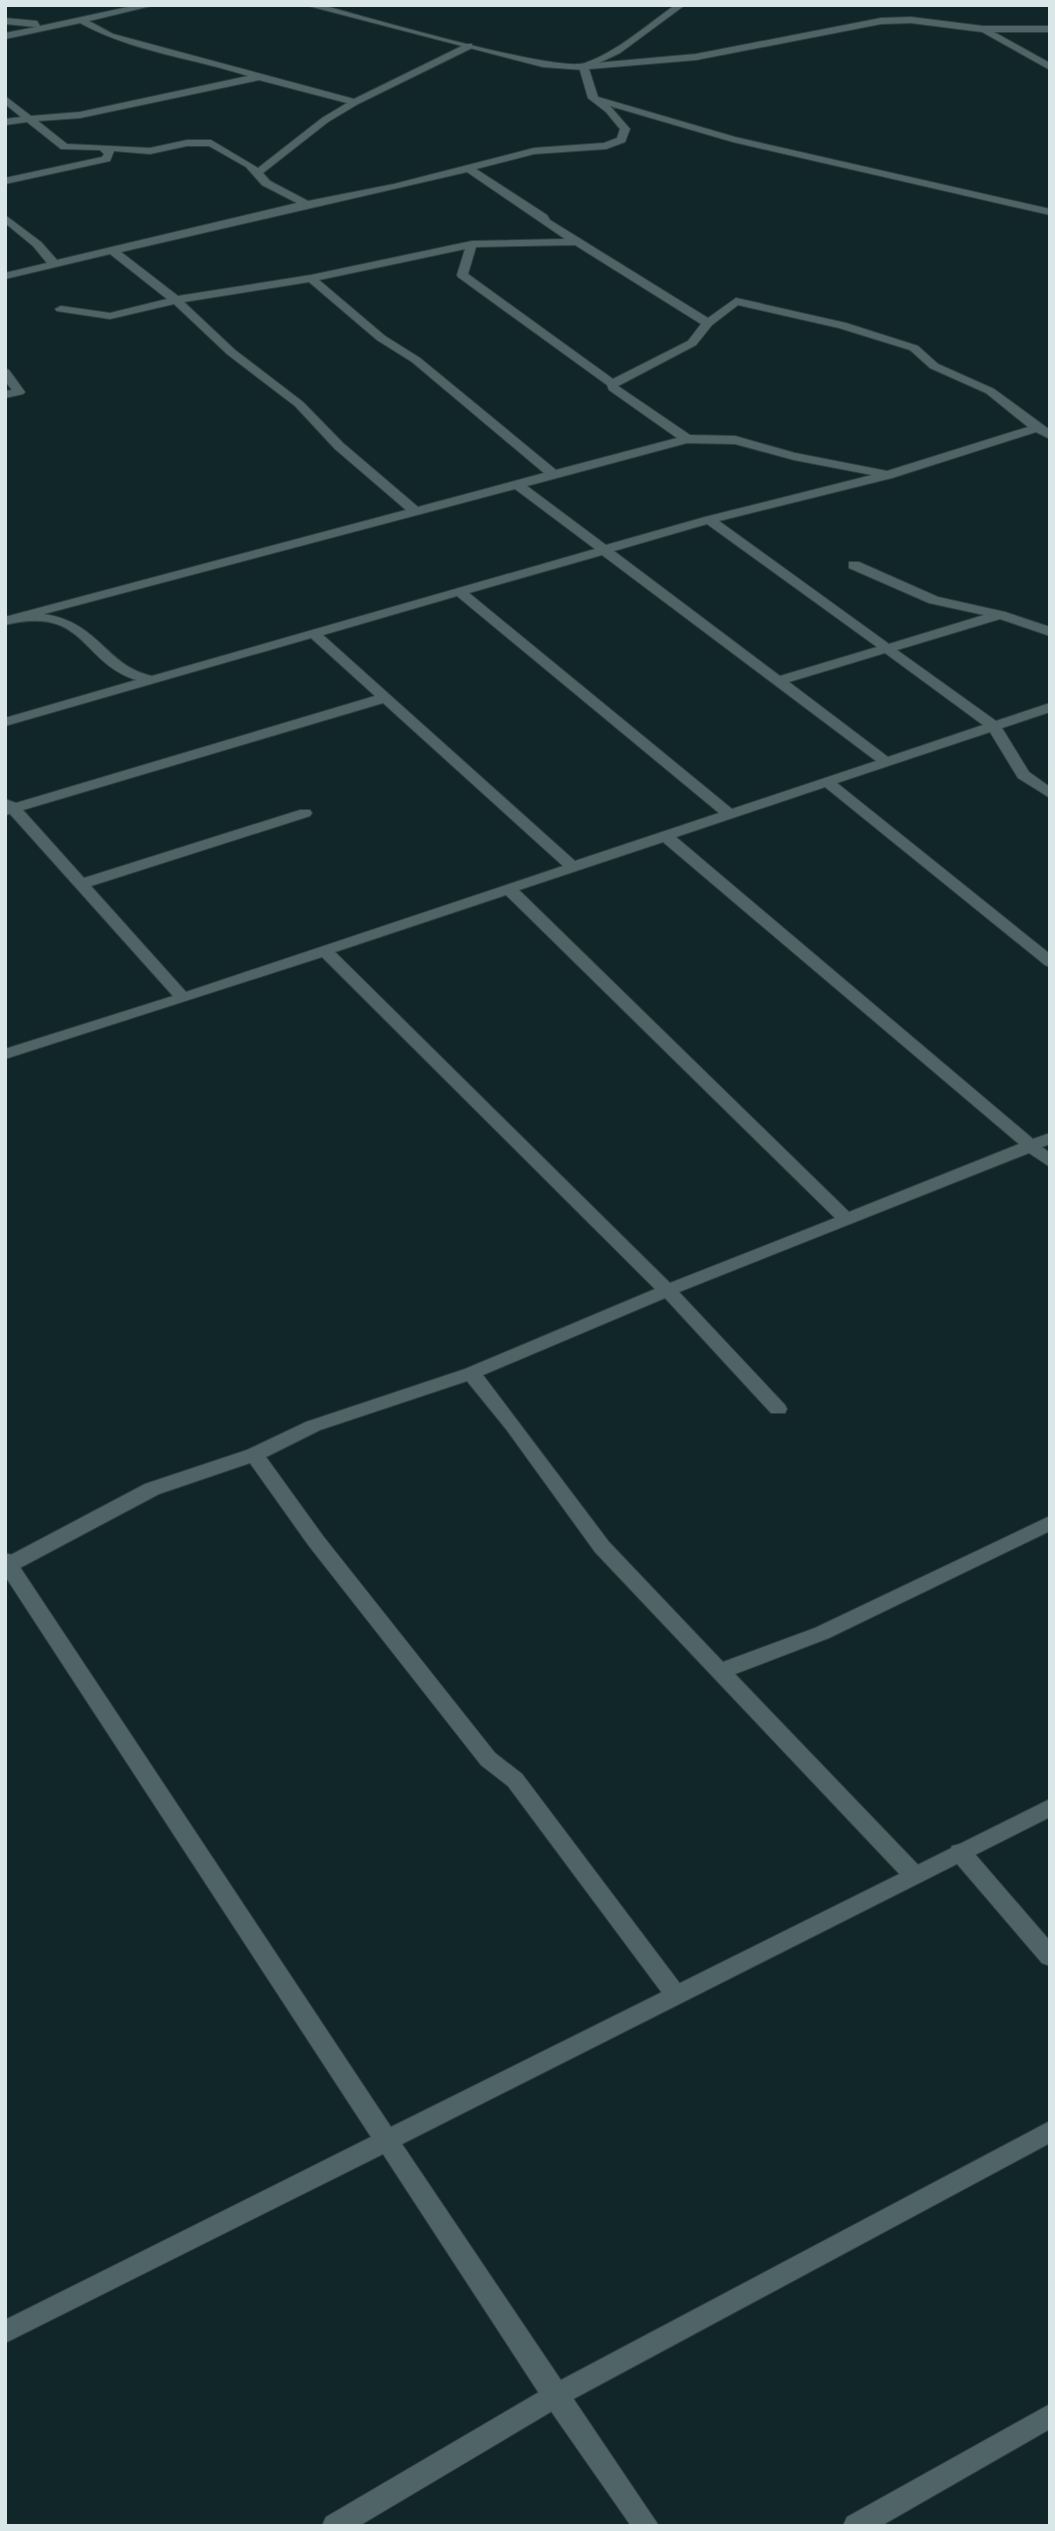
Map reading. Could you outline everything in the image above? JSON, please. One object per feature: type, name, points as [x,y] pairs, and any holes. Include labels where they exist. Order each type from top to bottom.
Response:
[{"type":"street","points":[[5,36],[151,5]]},
{"type":"street","points":[[309,5],[543,64],[584,67],[696,57],[881,21],[911,20],[983,29],[1050,29]]},
{"type":"street","points":[[584,67],[617,51],[681,5]]},
{"type":"street","points":[[5,21],[61,26]]},
{"type":"street","points":[[83,21],[110,36],[355,102]]},
{"type":"street","points":[[983,29],[1050,67]]},
{"type":"street","points":[[257,173],[325,120],[355,102],[469,46]]},
{"type":"street","points":[[5,276],[307,204],[396,187],[534,151],[606,146],[621,140],[625,129],[609,110],[593,98],[584,67]]},
{"type":"street","points":[[5,122],[80,115],[259,77]]},
{"type":"street","points":[[593,98],[733,139],[1049,211]]},
{"type":"street","points":[[5,99],[65,147],[149,150],[187,143],[211,143],[250,165],[267,183],[307,204]]},
{"type":"street","points":[[5,181],[106,159],[110,153],[102,147]]},
{"type":"street","points":[[468,168],[543,217],[545,222],[575,242],[708,323]]},
{"type":"street","points":[[5,218],[37,244],[54,264]]},
{"type":"street","points":[[61,309],[110,316],[176,300],[311,278],[472,244],[575,242]]},
{"type":"street","points":[[472,244],[463,275],[612,384],[613,388],[687,439]]},
{"type":"street","points":[[113,251],[176,300],[231,352],[299,404],[339,446],[417,513]]},
{"type":"street","points":[[311,278],[381,338],[416,360],[554,475]]},
{"type":"street","points":[[612,384],[692,343],[708,323],[736,301],[842,326],[914,348],[934,366],[990,391],[1050,435]]},
{"type":"street","points":[[5,372],[19,392],[5,395]]},
{"type":"street","points":[[5,722],[709,520],[888,475],[1037,428]]},
{"type":"street","points":[[5,621],[687,439],[735,440],[794,456],[888,475]]},
{"type":"street","points":[[519,485],[886,762]]},
{"type":"street","points":[[709,520],[994,726],[1023,775],[1050,794]]},
{"type":"street","points":[[854,565],[934,600],[1000,615],[1050,632]]},
{"type":"street","points":[[460,592],[730,815]]},
{"type":"street","points":[[778,681],[1000,615]]},
{"type":"street","points":[[23,616],[53,619],[75,627],[120,670],[133,677],[156,680]]},
{"type":"street","points":[[314,634],[573,867]]},
{"type":"street","points":[[183,998],[8,806],[385,698]]},
{"type":"street","points":[[5,1054],[325,951],[1050,707]]},
{"type":"street","points":[[827,782],[1050,962]]},
{"type":"street","points":[[81,884],[305,813]]},
{"type":"street","points":[[665,836],[1050,1161]]},
{"type":"street","points":[[509,889],[846,1219]]},
{"type":"street","points":[[325,951],[667,1290],[778,1409]]},
{"type":"street","points":[[646,2526],[555,2396],[7,1563],[152,1489],[254,1455],[313,1426],[471,1373],[573,1328],[1050,1138]]},
{"type":"street","points":[[471,1373],[513,1425],[602,1547],[914,1875]]},
{"type":"street","points":[[254,1455],[316,1541],[488,1759],[515,1780],[676,1995]]},
{"type":"street","points":[[720,1671],[822,1633],[1050,1524]]},
{"type":"street","points":[[5,2332],[1050,1807]]},
{"type":"street","points":[[960,1852],[1050,1956]]},
{"type":"street","points":[[335,2526],[555,2396],[1050,2131]]},
{"type":"street","points":[[856,2526],[1050,2416]]}]
